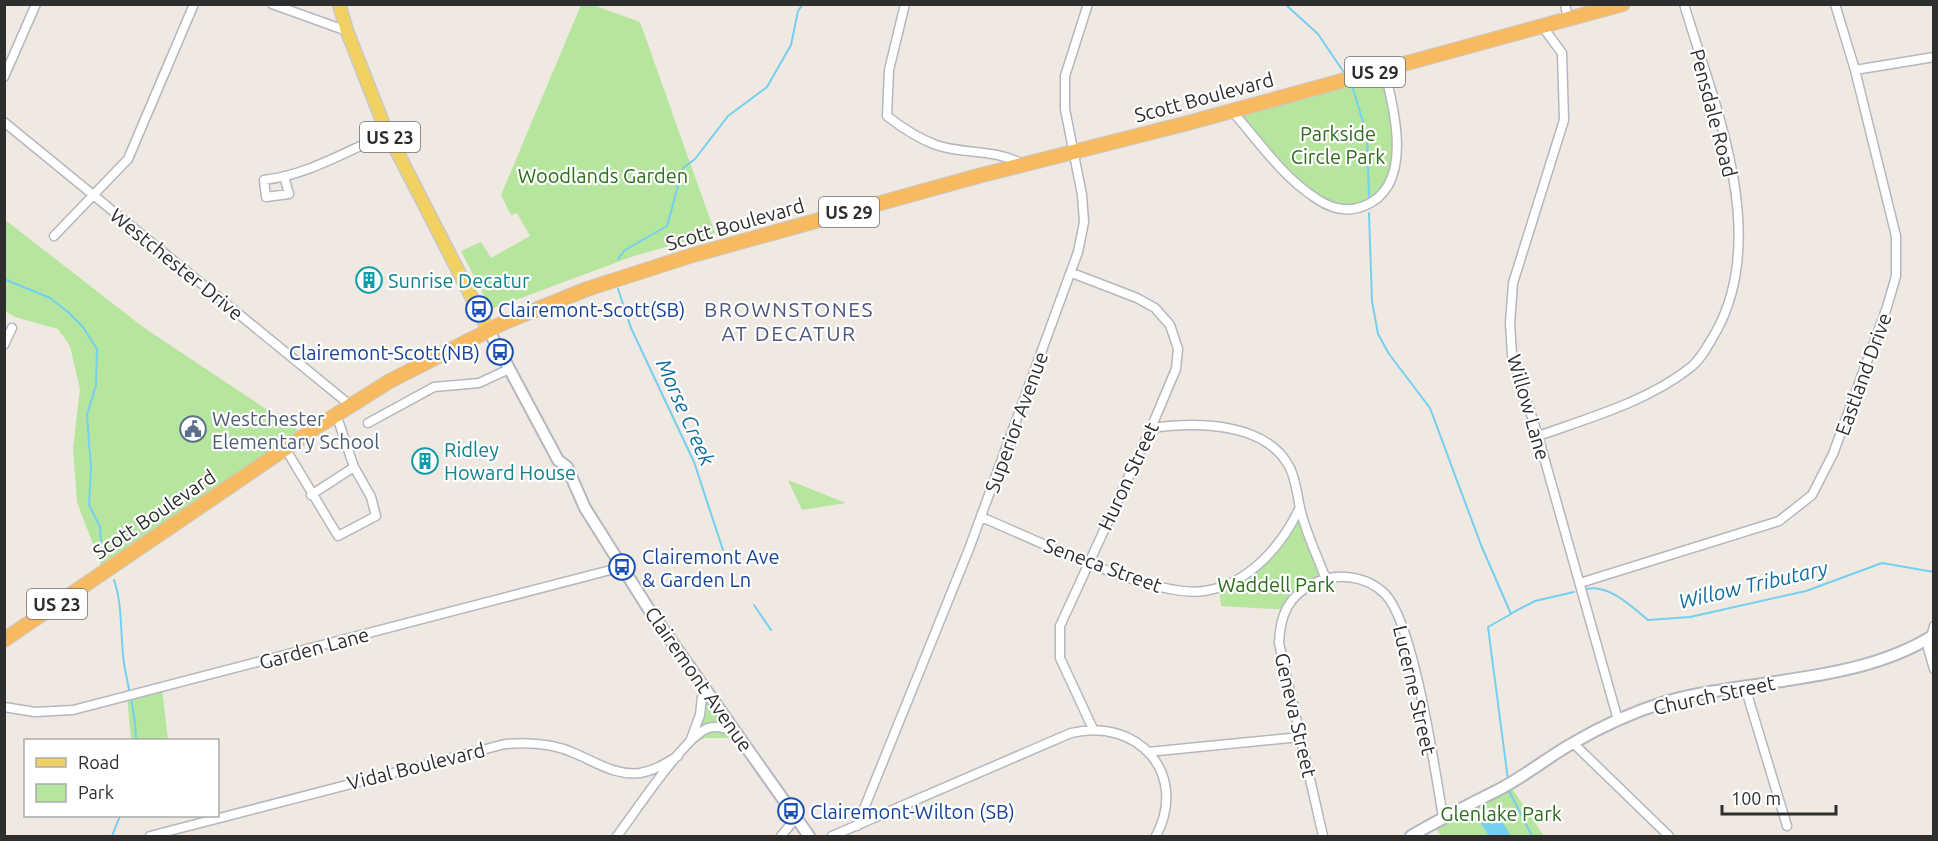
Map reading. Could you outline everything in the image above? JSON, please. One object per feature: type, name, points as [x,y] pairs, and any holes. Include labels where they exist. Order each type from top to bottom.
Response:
[{"type":"highway","name":"Scott Boulevard","points":[[4,640],[350,405],[419,365],[489,331],[587,289],[693,255],[1074,150],[1623,4]]},
{"type":"main road","name":"Clairemont Avenue","points":[[339,4],[347,31],[388,134],[509,369],[558,460],[567,467],[585,508],[703,687],[809,837]]},
{"type":"main road","name":"Church Street","points":[[1411,837],[1443,817],[1500,789],[1573,742],[1618,720],[1665,702],[1875,660],[1932,636]]},
{"type":"street","points":[[4,77],[36,4]]},
{"type":"street","points":[[54,236],[128,159],[194,4]]},
{"type":"street","points":[[272,4],[347,31]]},
{"type":"street","points":[[905,4],[889,70],[887,116],[898,125],[937,145],[991,152],[1024,165]]},
{"type":"street","name":"Superior Avenue","points":[[857,826],[981,518],[1072,273],[1084,222],[1082,195],[1065,109],[1065,76],[1088,4]]},
{"type":"street","points":[[1565,4],[1568,19]]},
{"type":"street","name":"Pensdale Road","points":[[1538,436],[1628,402],[1671,381],[1693,366],[1723,317],[1734,287],[1739,227],[1726,142],[1684,4]]},
{"type":"street","name":"Eastland Drive","points":[[1580,583],[1779,521],[1812,495],[1833,454],[1896,276],[1896,236],[1855,70],[1835,4]]},
{"type":"street","name":"Willow Lane","points":[[1542,26],[1562,53],[1564,120],[1513,283],[1510,323],[1512,355],[1538,436],[1618,720]]},
{"type":"street","points":[[1855,70],[1934,57]]},
{"type":"street","points":[[1231,110],[1289,179],[1336,210],[1356,209],[1375,201],[1384,193],[1390,181],[1396,156],[1397,121],[1384,69]]},
{"type":"street","name":"Westchester Drive","points":[[4,122],[350,405]]},
{"type":"street","points":[[284,176],[318,166],[346,150],[388,134]]},
{"type":"street","name":"Huron Street","points":[[1072,273],[1137,298],[1155,308],[1170,325],[1178,349],[1176,369],[1151,428],[1060,626],[1058,648],[1064,667],[1093,729]]},
{"type":"street","points":[[4,345],[12,328]]},
{"type":"street","points":[[368,423],[434,387],[479,383],[509,369]]},
{"type":"street","points":[[285,448],[311,495],[338,536],[376,516],[371,496],[354,467],[336,414]]},
{"type":"street","points":[[1151,428],[1193,424],[1221,427],[1247,433],[1266,442],[1280,453],[1289,466],[1297,487],[1300,507],[1325,578]]},
{"type":"street","points":[[311,495],[354,467]]},
{"type":"street","name":"Seneca Street","points":[[981,518],[1088,562],[1179,592],[1204,592],[1237,582],[1260,563],[1278,543],[1300,507]]},
{"type":"street","name":"Garden Lane","points":[[4,707],[35,712],[55,712],[133,696],[622,567]]},
{"type":"street","name":"Lucerne Street","points":[[1325,578],[1349,576],[1366,582],[1385,594],[1403,625],[1419,690],[1443,817]]},
{"type":"street","name":"Geneva Street","points":[[1323,837],[1282,659],[1281,618],[1290,603],[1303,589],[1325,578]]},
{"type":"street","points":[[1934,626],[1929,653],[1934,669]]},
{"type":"street","points":[[686,747],[698,724],[703,687]]},
{"type":"street","points":[[1744,687],[1787,826]]},
{"type":"street","points":[[616,837],[686,747],[709,728],[721,727],[735,732]]},
{"type":"street","points":[[832,837],[1071,733],[1093,729],[1122,735],[1148,752],[1161,767],[1165,794],[1163,817],[1156,837]]},
{"type":"street","points":[[1148,752],[1300,737]]},
{"type":"street","name":"Vidal Boulevard","points":[[150,837],[505,744],[527,742],[558,747],[607,769],[632,773],[654,769],[678,756]]},
{"type":"street","points":[[1573,742],[1669,837]]},
{"type":"street","points":[[781,837],[796,818]]},
{"type":"green space","name":"Woodlands Garden","points":[[581,5],[593,5],[640,22],[715,233],[634,256],[491,309],[461,251],[481,242],[491,258],[530,236],[517,213],[511,215],[501,195]]},
{"type":"green space","name":"Parkside Circle Park","points":[[1389,76],[1394,127],[1392,163],[1387,179],[1378,192],[1364,202],[1355,205],[1337,205],[1305,188],[1282,167],[1237,113]]},
{"type":"green space","points":[[4,219],[143,327],[302,433],[105,576],[77,502],[73,449],[80,389],[70,346],[58,329],[15,317],[5,311]]},
{"type":"green space","points":[[788,480],[846,503],[802,510]]},
{"type":"green space","name":"Waddell Park","points":[[1299,516],[1322,576],[1306,586],[1290,610],[1221,606],[1219,589],[1237,585],[1243,580]]},
{"type":"green space","points":[[162,688],[168,739],[131,739],[127,696]]},
{"type":"green space","points":[[703,695],[740,738],[705,738],[686,748]]},
{"type":"green space","name":"Glenlake Park","points":[[1509,784],[1544,836],[1441,836],[1431,822]]},
{"type":"water","points":[[1495,810],[1511,836],[1489,836],[1479,820]]},
{"type":"waterway","name":"Morse Creek","points":[[618,259],[625,250],[667,226],[683,168],[695,159],[728,116],[767,87],[791,45],[798,11],[803,4]]},
{"type":"waterway","points":[[1285,4],[1318,34],[1345,74]]},
{"type":"waterway","points":[[1353,89],[1367,135],[1369,196]]},
{"type":"waterway","points":[[1369,213],[1372,301],[1378,334],[1389,354],[1430,408],[1481,545],[1511,614],[1488,627],[1508,780]]},
{"type":"waterway","points":[[4,279],[50,298],[83,327],[97,349],[96,385],[87,415],[91,468],[89,505],[100,527],[102,556]]},
{"type":"waterway","name":"Morse Creek","points":[[618,289],[631,328],[694,462],[723,550]]},
{"type":"waterway","name":"Willow Tributary","points":[[1586,589],[1595,588],[1611,593],[1648,620],[1690,617],[1806,591],[1882,563],[1934,572]]},
{"type":"waterway","points":[[114,580],[119,600],[124,663],[136,739]]},
{"type":"waterway","name":"Willow Tributary","points":[[1512,613],[1535,601],[1574,592]]},
{"type":"waterway","points":[[754,605],[771,630]]},
{"type":"waterway","points":[[1508,789],[1532,836]]},
{"type":"waterway","points":[[112,836],[120,817]]},
{"type":"place","name":"Sunrise Decatur","points":[[369,280]]},
{"type":"place","name":"Clairemont-Scott(SB)","points":[[479,309]]},
{"type":"place","name":"Clairemont-Scott(NB)","points":[[500,352]]},
{"type":"place","name":"Westchester Elementary School","points":[[193,429]]},
{"type":"place","name":"Ridley Howard House","points":[[425,461]]},
{"type":"place","name":"Clairemont Ave & Garden Ln","points":[[622,567]]},
{"type":"place","name":"Clairemont-Wilton (SB)","points":[[791,811]]},
{"type":"district","name":"BROWNSTONES AT DECATUR","points":[[789,321]]}]
